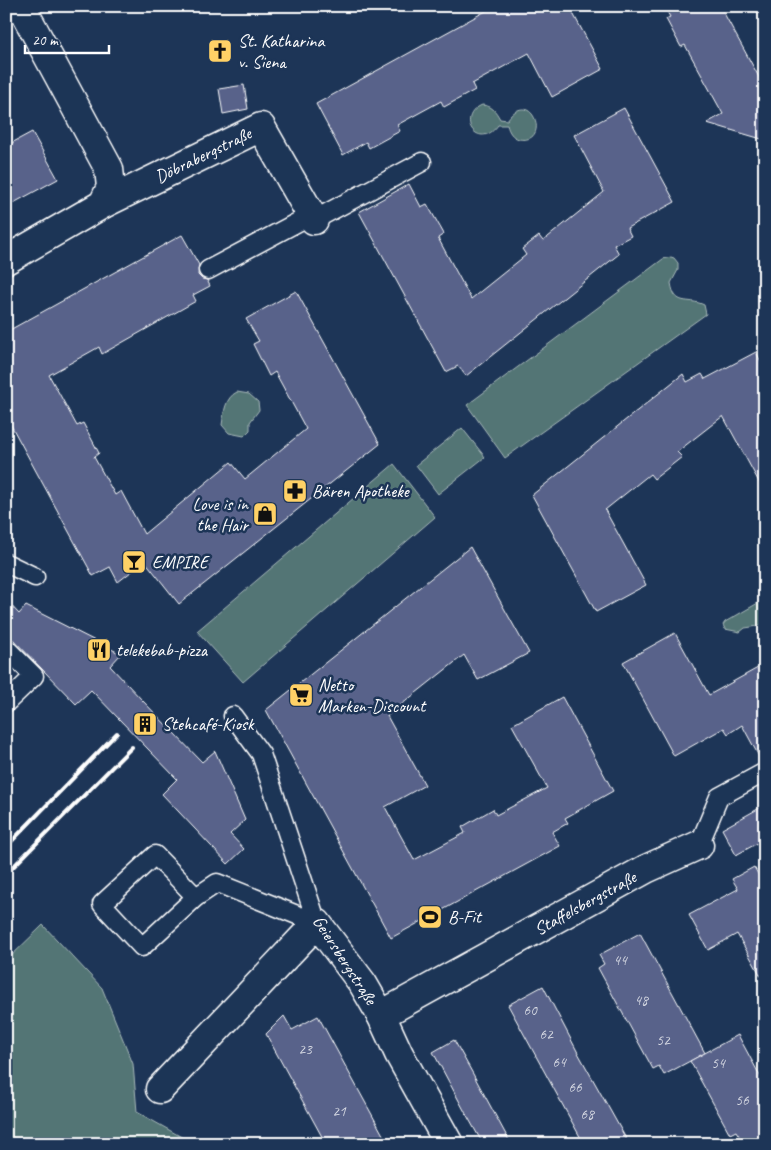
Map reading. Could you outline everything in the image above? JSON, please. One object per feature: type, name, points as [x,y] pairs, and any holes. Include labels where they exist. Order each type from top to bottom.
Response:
[{"type":"street","points":[[22,6],[109,168],[111,187],[103,204]]},
{"type":"street","name":"Döbrabergstraße","points":[[6,260],[103,204],[261,127],[313,217]]},
{"type":"street","name":"Staffelsbergstraße","points":[[381,1015],[646,869],[700,845]]},
{"type":"street","points":[[160,1089],[317,923]]},
{"type":"street","name":"Geiersbergstraße","points":[[317,923],[363,984],[449,1144]]},
{"type":"lane","points":[[208,270],[422,162]]},
{"type":"lane","points":[[6,563],[35,577]]},
{"type":"lane","points":[[6,648],[34,676],[6,703]]},
{"type":"lane","name":"Geiersbergstraße","points":[[233,716],[260,754],[317,923]]},
{"type":"lane","name":"Staffelsbergstraße","points":[[700,845],[719,797],[765,772]]},
{"type":"lane","points":[[196,897],[155,855],[102,904],[142,947],[196,897],[217,883],[317,923]]},
{"type":"green space","points":[[482,105],[493,109],[500,119],[507,120],[516,111],[524,109],[530,112],[535,119],[535,134],[529,138],[519,139],[511,134],[507,125],[498,125],[491,132],[484,135],[477,134],[472,130],[470,117],[474,110]]},
{"type":"green space","points":[[671,257],[678,263],[678,270],[671,283],[676,296],[679,299],[704,305],[706,314],[505,458],[467,405],[663,259]]},
{"type":"green space","points":[[237,392],[249,394],[258,402],[259,410],[250,422],[250,430],[244,436],[229,433],[222,425],[224,410],[230,398]]},
{"type":"green space","points":[[462,428],[485,457],[438,494],[416,465]]},
{"type":"green space","points":[[394,464],[435,517],[243,682],[197,631]]},
{"type":"green space","points":[[765,599],[765,625],[745,628],[740,632],[725,629],[723,625],[725,622]]},
{"type":"green space","points":[[43,925],[102,988],[133,1064],[137,1112],[194,1144],[6,1144],[6,961]]},
{"type":"building","points":[[495,6],[569,6],[603,69],[552,97],[529,53],[472,84],[475,90],[444,107],[441,101],[397,125],[400,131],[369,148],[366,142],[343,155],[316,104]]},
{"type":"building","points":[[664,6],[720,6],[765,88],[765,140],[707,123],[723,114],[685,45],[681,47],[666,19],[670,17]]},
{"type":"building","points":[[244,85],[248,109],[223,114],[219,89]]},
{"type":"building","points":[[624,108],[675,202],[627,228],[631,236],[614,245],[619,254],[466,376],[458,366],[446,372],[359,212],[409,184],[421,207],[427,204],[444,234],[438,238],[471,299],[526,255],[522,249],[539,236],[543,241],[604,192],[574,135]]},
{"type":"building","points":[[32,132],[58,179],[6,207],[6,146]]},
{"type":"building","points":[[182,235],[199,265],[198,275],[202,279],[207,280],[210,286],[193,295],[196,301],[102,354],[99,347],[49,375],[77,426],[83,423],[99,453],[94,457],[115,495],[121,491],[144,534],[231,462],[245,479],[306,429],[275,372],[269,376],[253,344],[259,341],[246,319],[296,291],[380,444],[179,604],[145,561],[118,582],[110,567],[93,576],[6,416],[6,332]]},
{"type":"building","points":[[756,352],[765,369],[765,493],[723,416],[677,452],[682,457],[654,479],[650,474],[605,510],[646,585],[596,612],[532,495],[683,374],[687,382],[702,374],[705,379]]},
{"type":"building","points":[[470,547],[529,653],[478,680],[464,655],[387,716],[425,785],[385,807],[414,860],[465,833],[462,827],[493,809],[496,815],[547,788],[512,725],[562,697],[613,791],[565,818],[568,823],[552,832],[560,846],[391,938],[266,710]]},
{"type":"building","points":[[6,600],[19,614],[26,606],[121,654],[110,666],[202,762],[215,751],[245,820],[230,834],[244,849],[228,864],[162,794],[177,779],[91,690],[76,704],[6,632]]},
{"type":"building","points":[[675,633],[709,695],[765,664],[765,761],[762,762],[742,725],[728,734],[724,728],[674,756],[623,662]]},
{"type":"building","points":[[765,805],[765,839],[736,855],[722,829]]},
{"type":"building","points":[[754,867],[765,886],[765,983],[737,934],[708,950],[689,915],[738,889],[732,879]]},
{"type":"building","points":[[640,933],[705,1053],[664,1075],[659,1066],[653,1069],[598,968],[604,964],[599,955]]},
{"type":"building","points":[[543,986],[629,1144],[584,1144],[508,1005]]},
{"type":"building","points":[[284,1016],[292,1030],[318,1016],[388,1144],[326,1144],[266,1034]]},
{"type":"building","points":[[738,1035],[765,1085],[765,1144],[744,1144],[736,1131],[730,1134],[690,1061]]},
{"type":"building","points":[[454,1040],[511,1144],[483,1144],[465,1112],[433,1052]]},
{"type":"railway","points":[[6,847],[117,733]]},
{"type":"railway","points":[[6,874],[132,747]]},
{"type":"place","name":"St. Katharina v. Siena","points":[[220,51]]},
{"type":"place","name":"Bären Apotheke","points":[[295,491]]},
{"type":"place","name":"Love is in the Hair","points":[[265,514]]},
{"type":"place","name":"EMPIRE","points":[[134,562]]},
{"type":"place","name":"telekebab-pizza","points":[[99,650]]},
{"type":"place","name":"Netto Marken-Discount","points":[[301,695]]},
{"type":"place","name":"Stehcafé-Kiosk","points":[[145,724]]},
{"type":"place","name":"B-Fit","points":[[430,917]]}]
